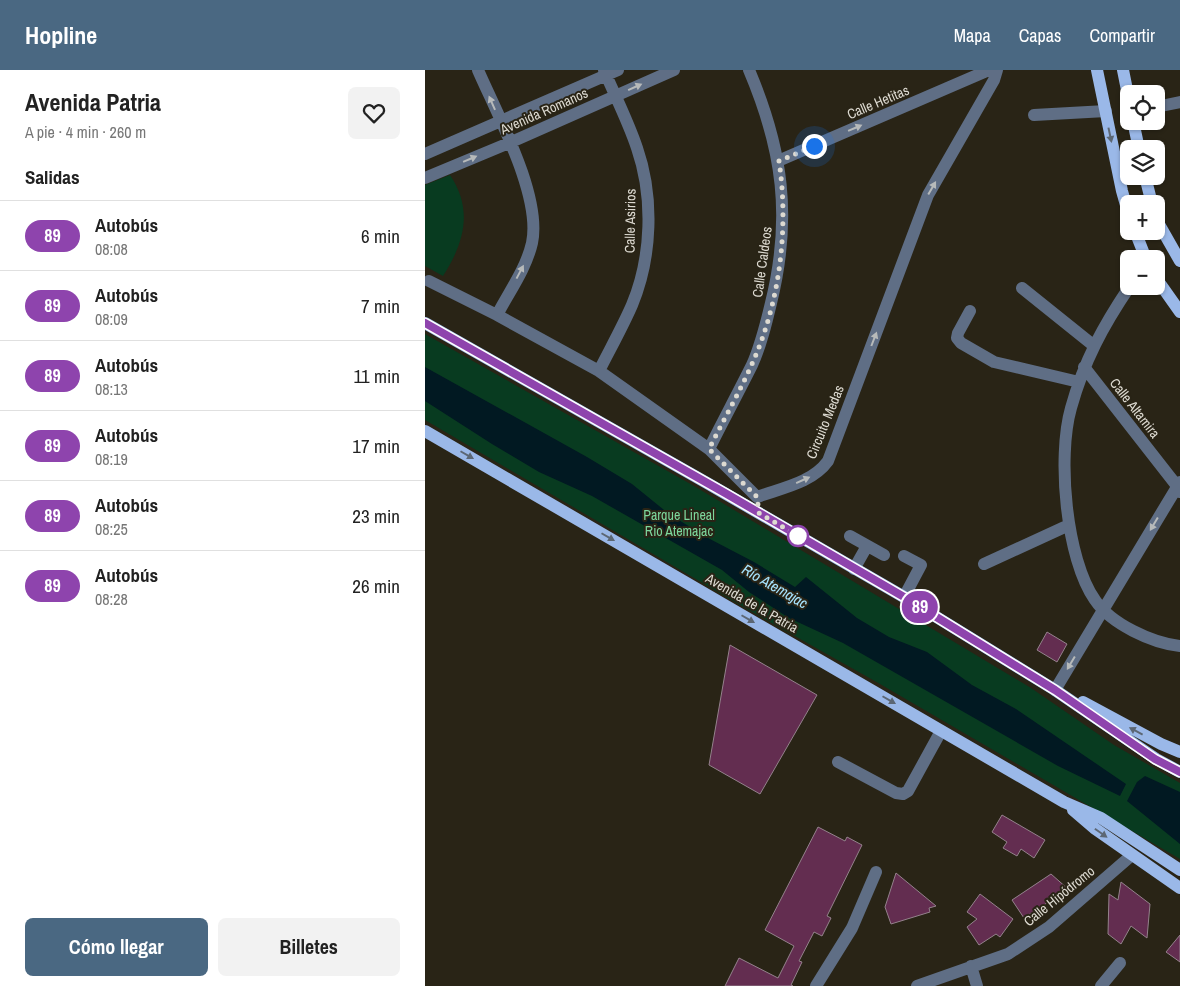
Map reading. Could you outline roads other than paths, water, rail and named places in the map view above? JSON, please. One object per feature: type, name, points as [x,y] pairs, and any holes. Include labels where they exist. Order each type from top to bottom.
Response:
[{"type":"main road","points":[[1097,70],[1123,195]]},
{"type":"main road","points":[[1123,70],[1126,85]]},
{"type":"main road","points":[[1165,235],[1180,261]]},
{"type":"main road","points":[[1165,291],[1180,312]]},
{"type":"main road","points":[[425,323],[904,597],[1055,690],[1155,759],[1180,772]]},
{"type":"main road","name":"Avenida de la Patria","points":[[425,431],[1064,802],[1101,818],[1180,870]]},
{"type":"main road","points":[[1055,690],[1092,706],[1143,735],[1180,752]]},
{"type":"main road","name":"Avenida de la Patria","points":[[1064,802],[1094,828],[1180,888]]},
{"type":"street","points":[[478,70],[527,187],[533,211],[534,228],[532,242],[524,264],[497,316]]},
{"type":"street","name":"Avenida Romanos","points":[[425,178],[674,70]]},
{"type":"street","name":"Calle Caldeos","points":[[709,449],[752,364],[766,326],[776,284],[782,244],[783,208],[779,161],[767,114],[749,70]]},
{"type":"street","name":"Calle Hetitas","points":[[779,161],[989,70]]},
{"type":"street","name":"Circuito Medas","points":[[757,497],[812,476],[821,470],[828,461],[928,195],[994,80],[997,70]]},
{"type":"street","name":"Avenida Romanos","points":[[425,154],[610,72]]},
{"type":"street","name":"Calle Asirios","points":[[599,370],[632,305],[644,263],[648,233],[648,203],[645,178],[637,148],[615,96],[610,72]]},
{"type":"street","points":[[1165,105],[1180,102]]},
{"type":"street","points":[[1034,115],[1105,111]]},
{"type":"street","points":[[429,281],[599,370],[709,449],[757,497],[759,513]]},
{"type":"street","points":[[1022,288],[1093,345]]},
{"type":"street","points":[[1125,295],[1093,345],[1070,411],[1066,436],[1065,475],[1069,525],[1087,588],[1103,610],[1146,638],[1169,645],[1180,646]]},
{"type":"street","points":[[970,311],[958,333],[957,338],[961,343],[995,362],[1079,382]]},
{"type":"street","name":"Calle Altamira","points":[[1084,367],[1179,487]]},
{"type":"street","points":[[1055,690],[1179,487]]},
{"type":"street","points":[[984,564],[1069,525]]},
{"type":"street","points":[[850,536],[884,555]]},
{"type":"street","points":[[854,569],[867,546]]},
{"type":"street","points":[[904,556],[926,568],[904,597]]},
{"type":"street","points":[[838,762],[896,793],[903,794],[908,791],[941,730]]},
{"type":"street","name":"Calle Hipódromo","points":[[917,986],[1008,954],[1049,927],[1132,855]]},
{"type":"street","points":[[816,986],[852,928],[876,872]]},
{"type":"street","points":[[1101,986],[1119,963]]},
{"type":"street","points":[[971,966],[977,986]]},
{"type":"water","name":"Río Atemajac","points":[[425,367],[587,457],[632,484],[669,514],[795,587],[806,577],[857,618],[889,637],[927,652],[972,685],[1016,709],[1126,784],[1120,796],[1058,766],[843,643],[789,618],[749,592],[722,570],[592,496],[539,472],[492,444],[425,401]]},
{"type":"water","points":[[1145,776],[1180,792],[1180,844],[1127,801],[1137,782]]},
{"type":"park label","name":"Parque Lineal Rio Atemajac","points":[[679,524]]}]
